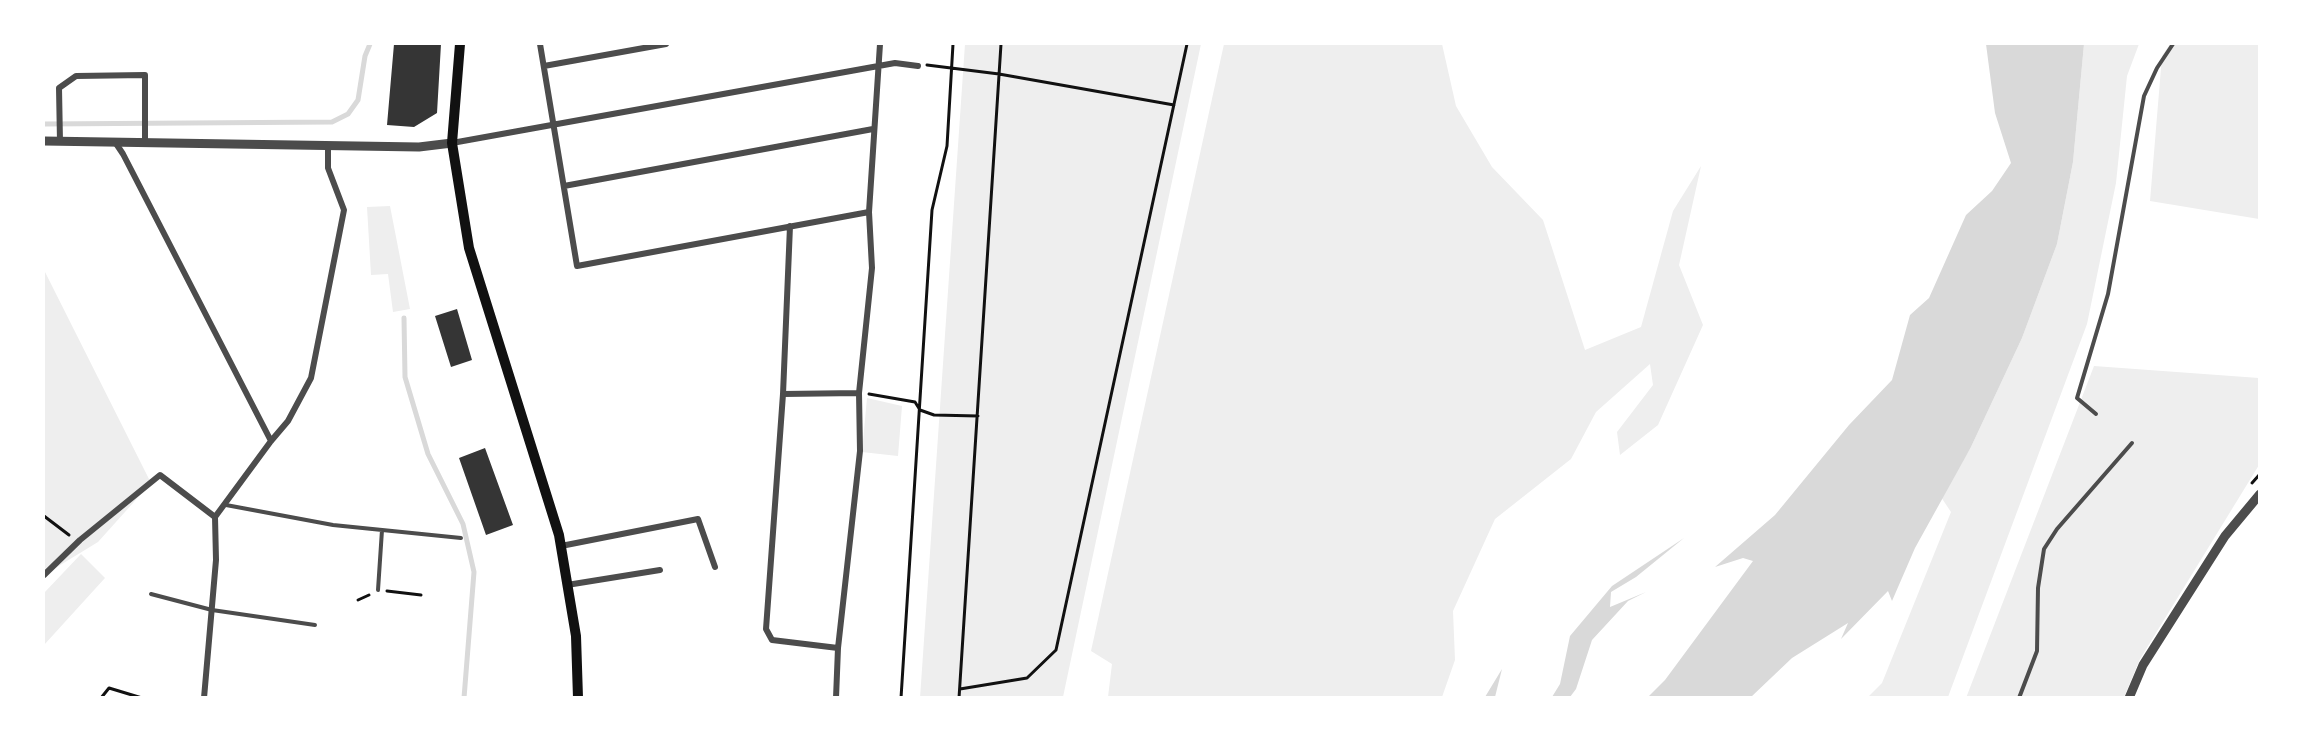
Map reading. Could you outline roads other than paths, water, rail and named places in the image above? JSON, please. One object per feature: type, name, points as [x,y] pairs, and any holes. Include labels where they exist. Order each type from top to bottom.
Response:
[{"type":"main road","points":[[460,44],[452,143],[469,248],[561,546],[576,636],[578,698]]},
{"type":"street","points":[[540,44],[577,266],[869,212]]},
{"type":"street","points":[[544,66],[632,46],[666,44]]},
{"type":"street","points":[[836,698],[838,648],[860,451],[859,393],[872,268],[869,212],[880,44]]},
{"type":"street","points":[[44,141],[419,147],[554,125],[877,66],[896,63],[918,66]]},
{"type":"street","points":[[60,142],[59,88],[75,76],[145,75],[145,144]]},
{"type":"street","points":[[564,186],[873,129]]},
{"type":"street","points":[[115,142],[123,153],[271,441]]},
{"type":"street","points":[[204,698],[216,560],[215,517],[288,421],[311,378],[344,210],[328,168],[328,147]]},
{"type":"street","points":[[790,226],[783,394],[766,629],[772,640],[838,648]]},
{"type":"street","points":[[783,394],[859,393]]},
{"type":"street","points":[[44,575],[78,542],[160,475],[215,517]]},
{"type":"street","points":[[2129,698],[2143,665],[2225,536],[2259,494]]},
{"type":"street","points":[[561,546],[698,519],[715,567]]},
{"type":"street","points":[[567,585],[660,570]]},
{"type":"lane","points":[[2096,414],[2077,398],[2108,294],[2145,96],[2157,68],[2173,44]]},
{"type":"lane","points":[[2019,698],[2037,651],[2038,588],[2044,549],[2057,529],[2132,443]]},
{"type":"lane","points":[[226,505],[333,525],[461,538]]},
{"type":"lane","points":[[378,590],[382,530]]},
{"type":"lane","points":[[151,594],[212,610],[315,625]]},
{"type":"waterway","points":[[44,124],[332,122],[348,114],[358,100],[365,56],[370,44]]},
{"type":"waterway","points":[[404,318],[405,377],[428,454],[463,524],[474,572],[464,698]]}]
